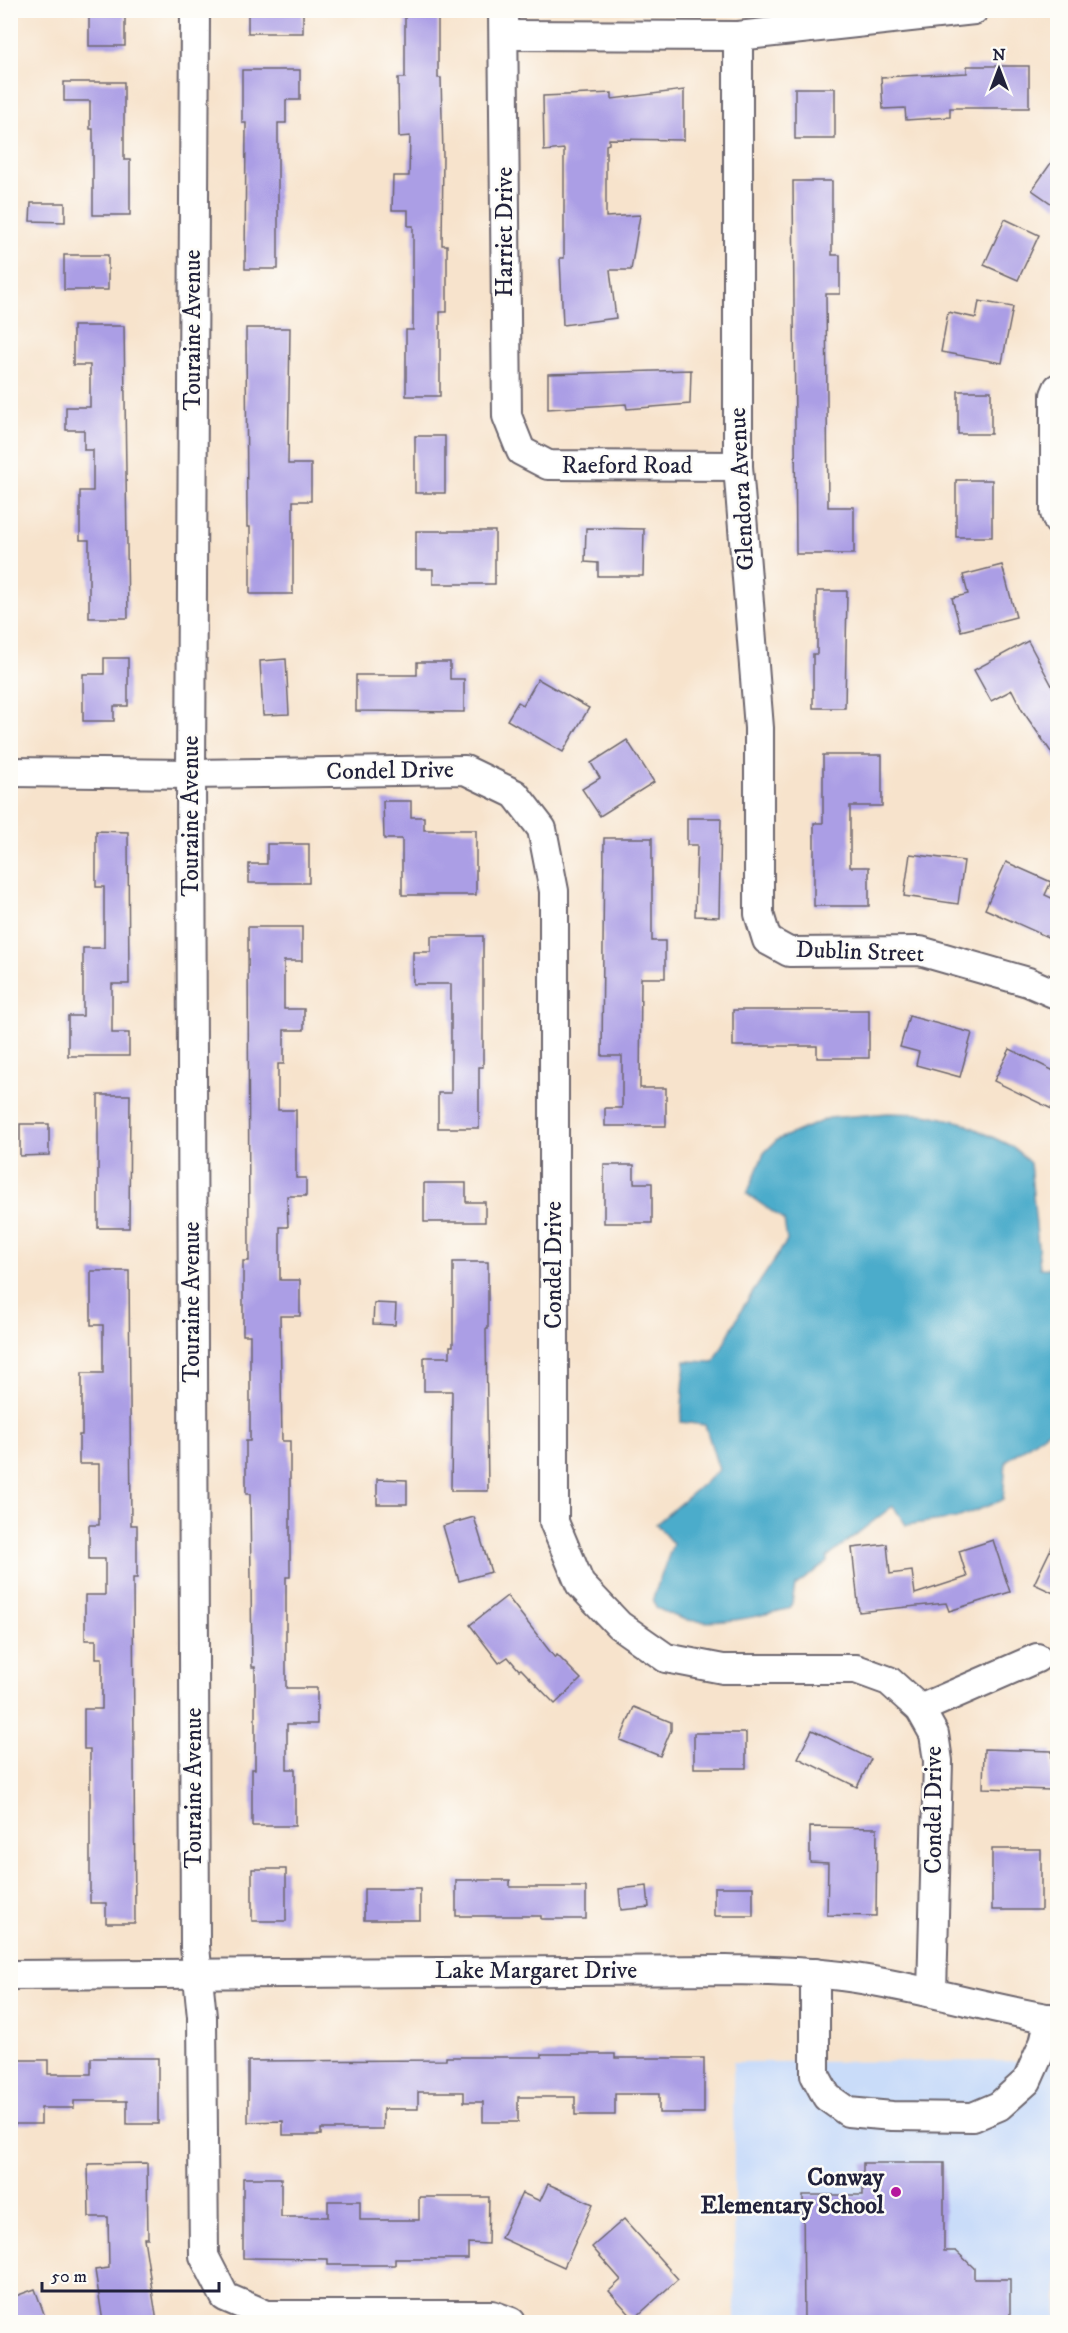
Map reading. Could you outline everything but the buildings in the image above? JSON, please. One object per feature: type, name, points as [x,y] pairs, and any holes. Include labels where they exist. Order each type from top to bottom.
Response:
[{"type":"street","name":"Touraine Avenue","points":[[195,10],[190,774],[195,1947],[202,2017],[204,2256],[225,2297],[267,2315],[492,2315],[511,2322]]},
{"type":"street","points":[[504,23],[738,36],[974,10]]},
{"type":"street","name":"Harriet Drive","points":[[504,23],[507,416],[521,451]]},
{"type":"street","name":"Glendora Avenue","points":[[738,36],[738,466],[759,728],[759,914],[766,940]]},
{"type":"street","points":[[1058,388],[1055,395],[1055,513],[1058,522]]},
{"type":"street","name":"Raeford Road","points":[[521,451],[548,465],[738,466]]},
{"type":"street","name":"Condel Drive","points":[[10,772],[190,774],[465,770],[515,794],[542,829],[554,891],[554,1522],[580,1584],[619,1625],[666,1658],[723,1669],[856,1669],[889,1682],[920,1709],[934,1734],[938,1761],[932,1992]]},
{"type":"street","name":"Dublin Street","points":[[766,940],[789,952],[920,951],[1028,982],[1058,995]]},
{"type":"street","points":[[920,1709],[1037,1658]]},
{"type":"street","name":"Lake Margaret Drive","points":[[10,1975],[726,1970],[814,1973],[854,1977],[1054,2019]]},
{"type":"street","points":[[814,1973],[815,2075],[827,2097],[848,2112],[892,2116],[973,2117],[999,2106],[1027,2081],[1054,2019]]},
{"type":"shaded area","name":"Conway Elementary School","points":[[1057,2061],[1057,2322],[735,2322],[733,2062]]},
{"type":"water","points":[[888,1113],[925,1114],[961,1122],[1013,1147],[1030,1163],[1040,1268],[1057,1269],[1057,1425],[1006,1461],[1003,1500],[957,1518],[906,1525],[893,1506],[827,1557],[827,1562],[795,1586],[791,1608],[740,1619],[700,1622],[687,1620],[656,1608],[653,1598],[673,1544],[656,1524],[719,1470],[705,1425],[681,1422],[685,1361],[714,1362],[743,1307],[787,1241],[784,1220],[747,1194],[764,1153],[777,1140],[829,1118]]},
{"type":"place","name":"Conway Elementary School","points":[[896,2192]]}]
